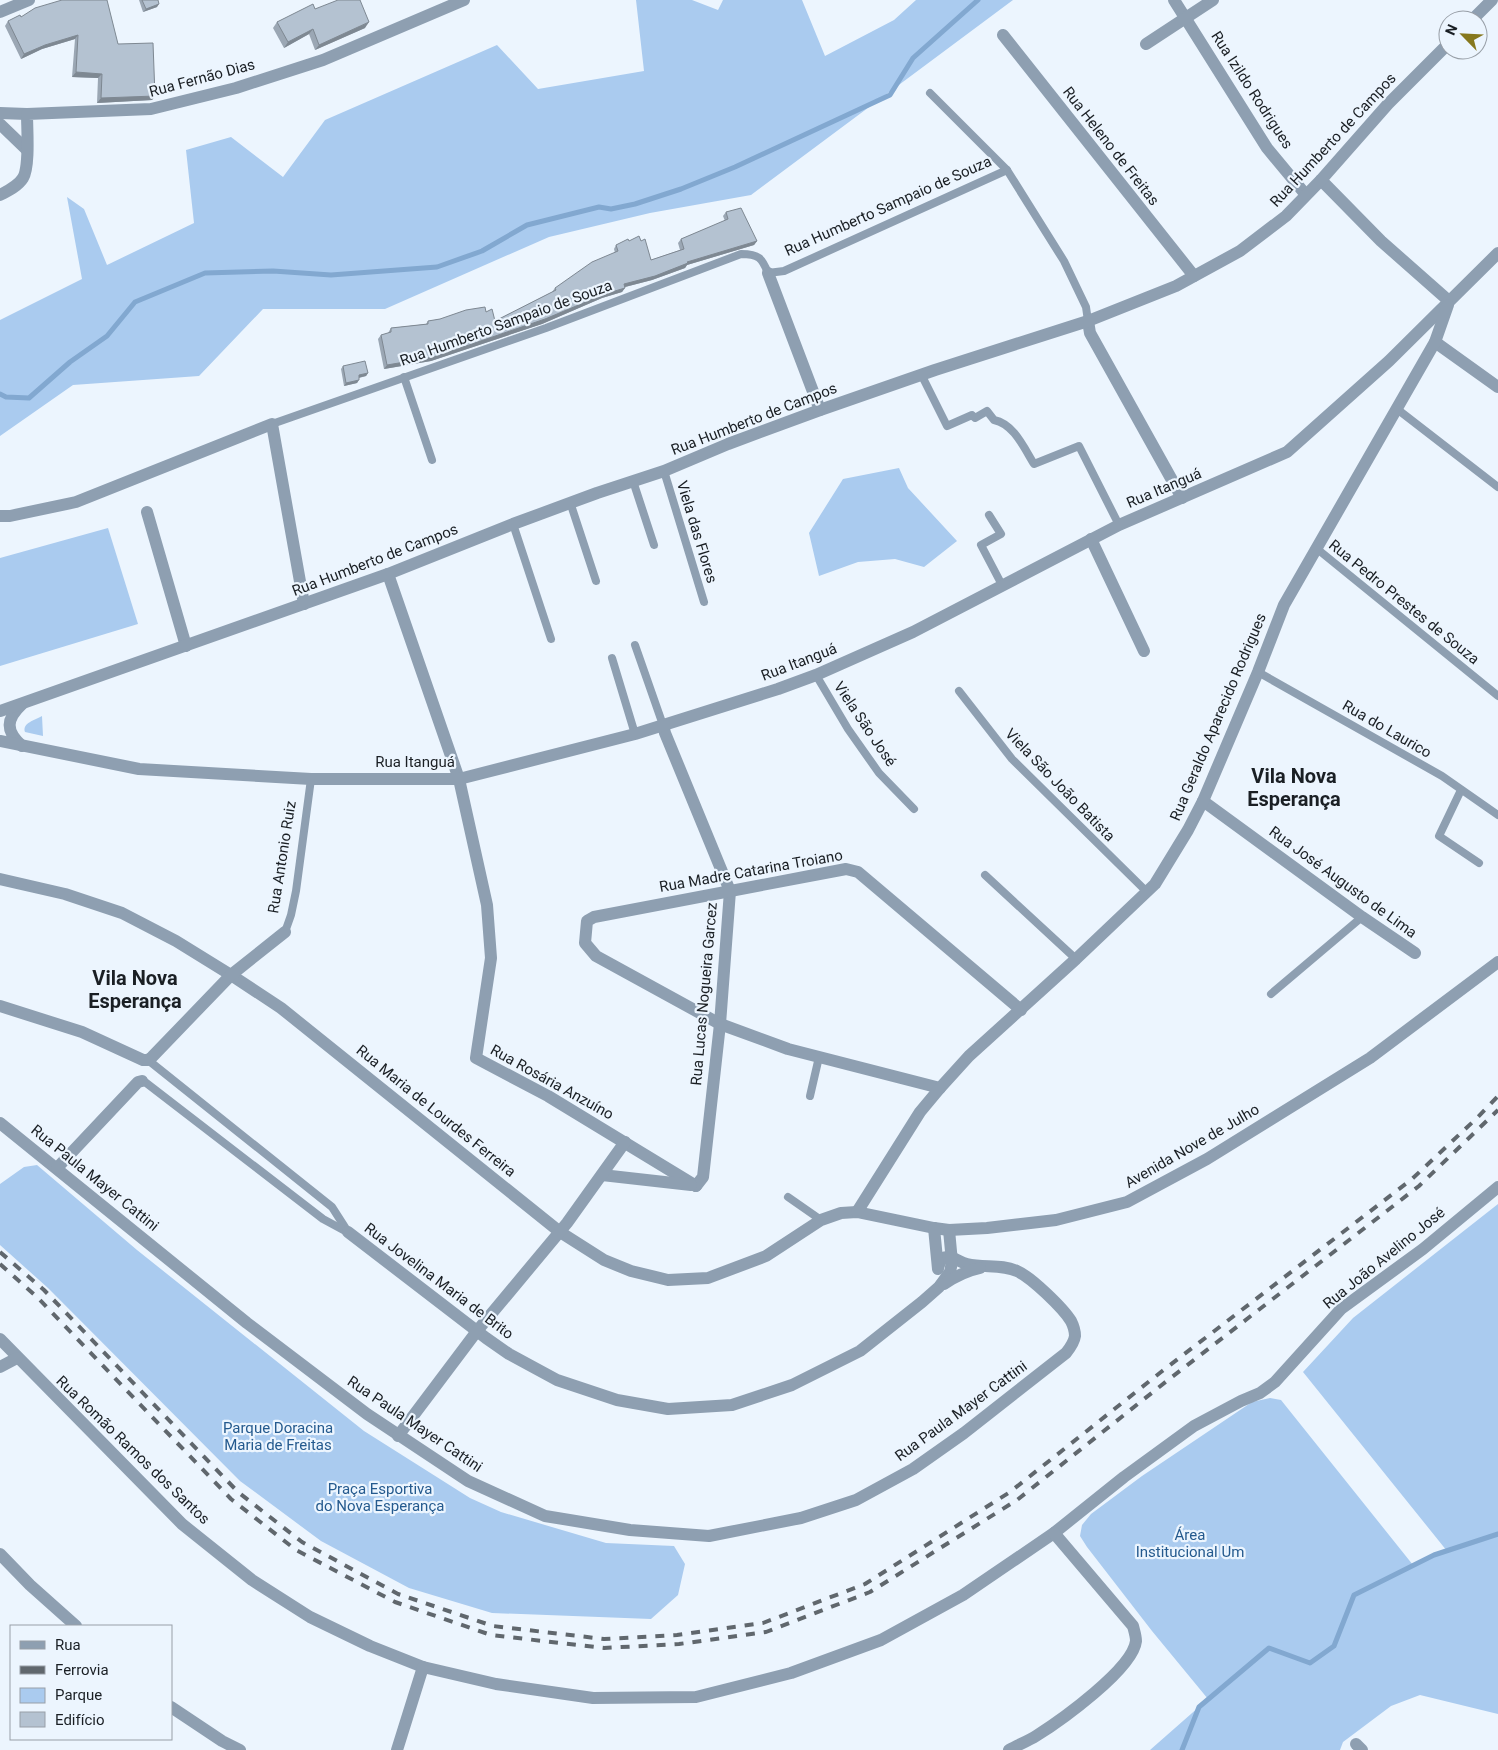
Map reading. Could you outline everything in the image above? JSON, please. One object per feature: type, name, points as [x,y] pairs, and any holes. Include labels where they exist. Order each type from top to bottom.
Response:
[{"type":"street","points":[[0,12],[29,0]]},
{"type":"street","name":"Rua Fernão Dias","points":[[0,113],[27,114],[151,109],[236,88],[323,60],[464,0]]},
{"type":"street","name":"Rua Izildo Rodrigues","points":[[1174,0],[1267,148],[1306,195]]},
{"type":"street","points":[[1146,44],[1213,0]]},
{"type":"street","points":[[1482,10],[1492,0]]},
{"type":"street","name":"Rua Heleno de Freitas","points":[[1002,35],[1194,276]]},
{"type":"street","name":"Rua Humberto de Campos","points":[[0,711],[388,574],[570,502],[664,471],[728,444],[820,410],[921,374],[1088,321],[1176,286],[1240,251],[1286,216],[1321,180],[1388,104],[1438,54]]},
{"type":"street","points":[[0,195],[23,178],[26,167],[27,114]]},
{"type":"street","points":[[0,124],[26,150]]},
{"type":"street","points":[[1321,180],[1381,240],[1449,301]]},
{"type":"street","name":"Rua Itanguá","points":[[0,741],[139,769],[311,779],[459,779],[636,734],[778,689],[816,675],[913,632],[1119,525],[1287,452],[1401,349],[1498,253]]},
{"type":"street","points":[[768,274],[820,410]]},
{"type":"street","name":"Rua Geraldo Aparecido Rodrigues","points":[[857,1212],[920,1112],[969,1056],[1021,1010],[1155,884],[1203,801],[1284,606],[1435,342],[1449,301]]},
{"type":"street","points":[[1088,321],[1090,334],[1182,498]]},
{"type":"street","points":[[1435,342],[1498,387]]},
{"type":"street","points":[[1401,349],[1410,348],[1418,353],[1421,361],[1418,371]]},
{"type":"street","points":[[272,424],[304,604]]},
{"type":"street","name":"Rua Humberto Sampaio de Souza","points":[[0,516],[10,516],[76,502],[272,424]]},
{"type":"street","points":[[147,512],[186,646]]},
{"type":"street","points":[[1091,539],[1144,651]]},
{"type":"street","points":[[388,574],[459,779]]},
{"type":"street","points":[[22,703],[14,712],[10,721],[12,736],[22,746]]},
{"type":"street","name":"Rua Lucas Nogueira Garcez","points":[[663,726],[730,891],[720,1024],[702,1177],[696,1186]]},
{"type":"street","name":"Rua Rosária Anzuíno","points":[[459,779],[487,905],[491,958],[476,1058],[548,1096],[696,1186]]},
{"type":"street","name":"Rua José Augusto de Lima","points":[[1203,801],[1362,917],[1415,953]]},
{"type":"street","name":"Rua Madre Catarina Troiano","points":[[720,1024],[596,956],[585,943],[587,921],[594,917],[846,869],[858,872],[1021,1010]]},
{"type":"street","name":"Rua Maria de Lourdes Ferreira","points":[[0,879],[65,894],[122,913],[176,941],[231,975],[281,1008],[560,1232],[604,1260],[631,1271],[668,1280],[708,1278],[766,1256],[821,1220],[841,1213],[857,1212]]},
{"type":"street","name":"Rua Antonio Ruiz","points":[[148,1060],[231,975],[285,932]]},
{"type":"street","name":"Avenida Nove de Julho","points":[[857,1212],[949,1230],[987,1228],[1056,1220],[1127,1202],[1207,1159],[1370,1058],[1498,962]]},
{"type":"street","name":"Rua Jovelina Maria de Brito","points":[[0,1006],[82,1032],[143,1060],[148,1060]]},
{"type":"street","points":[[720,1024],[788,1049],[940,1088]]},
{"type":"street","points":[[57,1168],[138,1082],[142,1081]]},
{"type":"street","name":"Rua Paula Mayer Cattini","points":[[0,1123],[247,1323],[367,1414],[468,1481],[545,1516],[630,1530],[709,1536],[801,1518],[856,1500],[912,1469],[964,1433],[1066,1353],[1072,1346],[1075,1337],[1071,1321],[1029,1278],[1016,1271],[1000,1267],[969,1270],[956,1276],[939,1288]]},
{"type":"street","points":[[398,1436],[477,1331],[560,1232],[625,1142]]},
{"type":"street","points":[[602,1175],[696,1186]]},
{"type":"street","name":"Rua João Avelino José","points":[[1054,1533],[1124,1476],[1194,1426],[1260,1393],[1275,1382],[1341,1309],[1423,1249],[1498,1187]]},
{"type":"street","name":"Rua Jovelina Maria de Brito","points":[[922,1302],[931,1287],[938,1268],[934,1228]]},
{"type":"street","name":"Rua Jovelina Maria de Brito","points":[[348,1232],[509,1354],[557,1380],[617,1400],[668,1409],[732,1405],[792,1386],[860,1351],[939,1288],[950,1272],[949,1230]]},
{"type":"street","points":[[938,1268],[942,1258],[951,1256]]},
{"type":"street","name":"Rua Paula Mayer Cattini","points":[[951,1256],[963,1263],[988,1267]]},
{"type":"street","name":"Rua Romão Ramos dos Santos","points":[[0,1339],[182,1524],[252,1580],[310,1617],[370,1646],[423,1667],[496,1684],[593,1698],[696,1698],[791,1673],[881,1640],[964,1595],[1054,1533]]},
{"type":"street","points":[[0,1367],[17,1358]]},
{"type":"street","points":[[1009,1750],[1036,1736],[1092,1695],[1119,1671],[1131,1655],[1136,1640],[1132,1626],[1054,1533]]},
{"type":"street","points":[[0,1554],[30,1586],[75,1625]]},
{"type":"street","points":[[397,1750],[423,1667]]},
{"type":"street","points":[[172,1708],[240,1750]]},
{"type":"lane","points":[[930,93],[1007,170],[1064,261],[1086,307],[1088,321]]},
{"type":"lane","name":"Rua Humberto Sampaio de Souza","points":[[272,424],[546,328],[741,254],[756,255],[761,258],[768,274],[784,271],[1007,170]]},
{"type":"lane","points":[[921,374],[947,426],[972,415],[975,418],[987,411],[994,420],[1003,422],[1012,430],[1034,464],[1079,446],[1119,525]]},
{"type":"lane","points":[[404,377],[432,460]]},
{"type":"lane","points":[[1396,409],[1498,487]]},
{"type":"lane","name":"Viela das Flores","points":[[664,471],[704,602]]},
{"type":"lane","points":[[634,481],[654,545]]},
{"type":"lane","points":[[570,502],[596,580]]},
{"type":"lane","points":[[989,515],[1001,534],[981,545],[1002,585]]},
{"type":"lane","points":[[513,524],[551,639]]},
{"type":"lane","name":"Rua Pedro Prestes de Souza","points":[[1316,548],[1498,696]]},
{"type":"lane","points":[[635,645],[663,726]]},
{"type":"lane","points":[[612,658],[636,734]]},
{"type":"lane","name":"Rua do Laurico","points":[[1258,672],[1442,776],[1498,815]]},
{"type":"lane","name":"Viela São José","points":[[816,675],[848,729],[879,773],[914,809]]},
{"type":"lane","name":"Viela São João Batista","points":[[959,691],[1012,758],[1147,892]]},
{"type":"lane","name":"Rua Antonio Ruiz","points":[[285,932],[292,915],[311,779]]},
{"type":"lane","points":[[1461,790],[1439,836],[1479,863]]},
{"type":"lane","points":[[985,875],[1076,959]]},
{"type":"lane","points":[[1271,994],[1362,917]]},
{"type":"lane","points":[[810,1096],[819,1058]]},
{"type":"lane","name":"Rua Jovelina Maria de Brito","points":[[148,1060],[332,1207],[348,1232]]},
{"type":"lane","name":"Rua Jovelina Maria de Brito","points":[[142,1081],[323,1219],[348,1232]]},
{"type":"lane","points":[[788,1197],[821,1220]]},
{"type":"green space","points":[[636,0],[692,0],[718,10],[723,0],[802,0],[825,56],[894,20],[916,0],[1013,0],[751,195],[650,213],[549,237],[385,309],[263,309],[199,376],[73,385],[0,436],[0,320],[82,279],[67,197],[84,209],[107,265],[194,223],[186,150],[231,137],[283,177],[325,120],[497,45],[538,89],[644,71]]},
{"type":"green space","points":[[899,468],[908,488],[957,541],[924,567],[895,559],[858,562],[819,576],[809,533],[843,479]]},
{"type":"green space","points":[[108,528],[138,624],[0,666],[0,558]]},
{"type":"green space","points":[[42,716],[43,736],[25,732],[27,724]]},
{"type":"green space","name":"Parque Doracina Maria de Freitas","points":[[37,1165],[137,1250],[364,1431],[470,1498],[501,1512],[606,1543],[674,1546],[685,1564],[678,1595],[651,1619],[492,1613],[409,1588],[321,1541],[240,1481],[48,1288],[0,1245],[0,1184],[24,1167]]},
{"type":"green space","name":"Área Institucional Um","points":[[1498,1204],[1498,1714],[1420,1695],[1391,1706],[1343,1742],[1340,1750],[1150,1750],[1208,1699],[1087,1547],[1080,1536],[1082,1525],[1091,1514],[1142,1476],[1252,1402],[1270,1398],[1281,1400],[1413,1565],[1447,1551],[1303,1372],[1353,1318]]},
{"type":"building","points":[[62,0],[107,0],[118,44],[153,43],[155,96],[101,98],[102,74],[76,72],[78,35],[45,45],[24,54],[8,21],[20,15],[21,17],[35,8]]},
{"type":"building","points":[[142,0],[158,0],[159,4],[146,9]]},
{"type":"building","points":[[338,0],[360,0],[369,22],[319,45],[313,29],[288,42],[277,22],[313,4],[315,9]]},
{"type":"building","points":[[741,208],[757,241],[687,262],[655,276],[624,284],[625,288],[605,294],[545,319],[434,357],[387,365],[381,335],[391,332],[391,328],[428,324],[428,321],[466,310],[485,307],[486,312],[492,309],[495,321],[556,290],[555,288],[592,262],[618,251],[616,245],[628,239],[629,241],[639,236],[641,241],[645,239],[651,260],[684,249],[681,239],[728,219],[726,212]]},
{"type":"building","points":[[365,361],[368,373],[359,375],[359,380],[346,383],[343,366]]},
{"type":"waterway","points":[[0,394],[6,397],[29,398],[70,362],[107,336],[135,302],[205,273],[273,271],[331,275],[437,267],[482,251],[527,225],[599,207],[611,209],[635,204],[681,189],[735,167],[890,95],[913,58],[978,0]]},
{"type":"waterway","points":[[1182,1750],[1199,1707],[1269,1648],[1310,1663],[1334,1646],[1354,1595],[1434,1555],[1498,1534]]},
{"type":"railway","points":[[0,1252],[44,1290],[238,1492],[302,1542],[398,1594],[493,1626],[604,1639],[677,1635],[763,1623],[865,1584],[1010,1492],[1161,1372],[1412,1179],[1498,1096]]},
{"type":"railway","points":[[0,1264],[37,1297],[231,1499],[296,1550],[395,1602],[491,1635],[604,1648],[679,1644],[766,1632],[870,1592],[1017,1500],[1168,1380],[1419,1186],[1498,1110]]},
{"type":"district","name":"Vila Nova Esperança","points":[[1294,788]]},
{"type":"district","name":"Vila Nova Esperança","points":[[135,990]]},
{"type":"park label","name":"Praça Esportiva do Nova Esperança","points":[[380,1498]]}]
